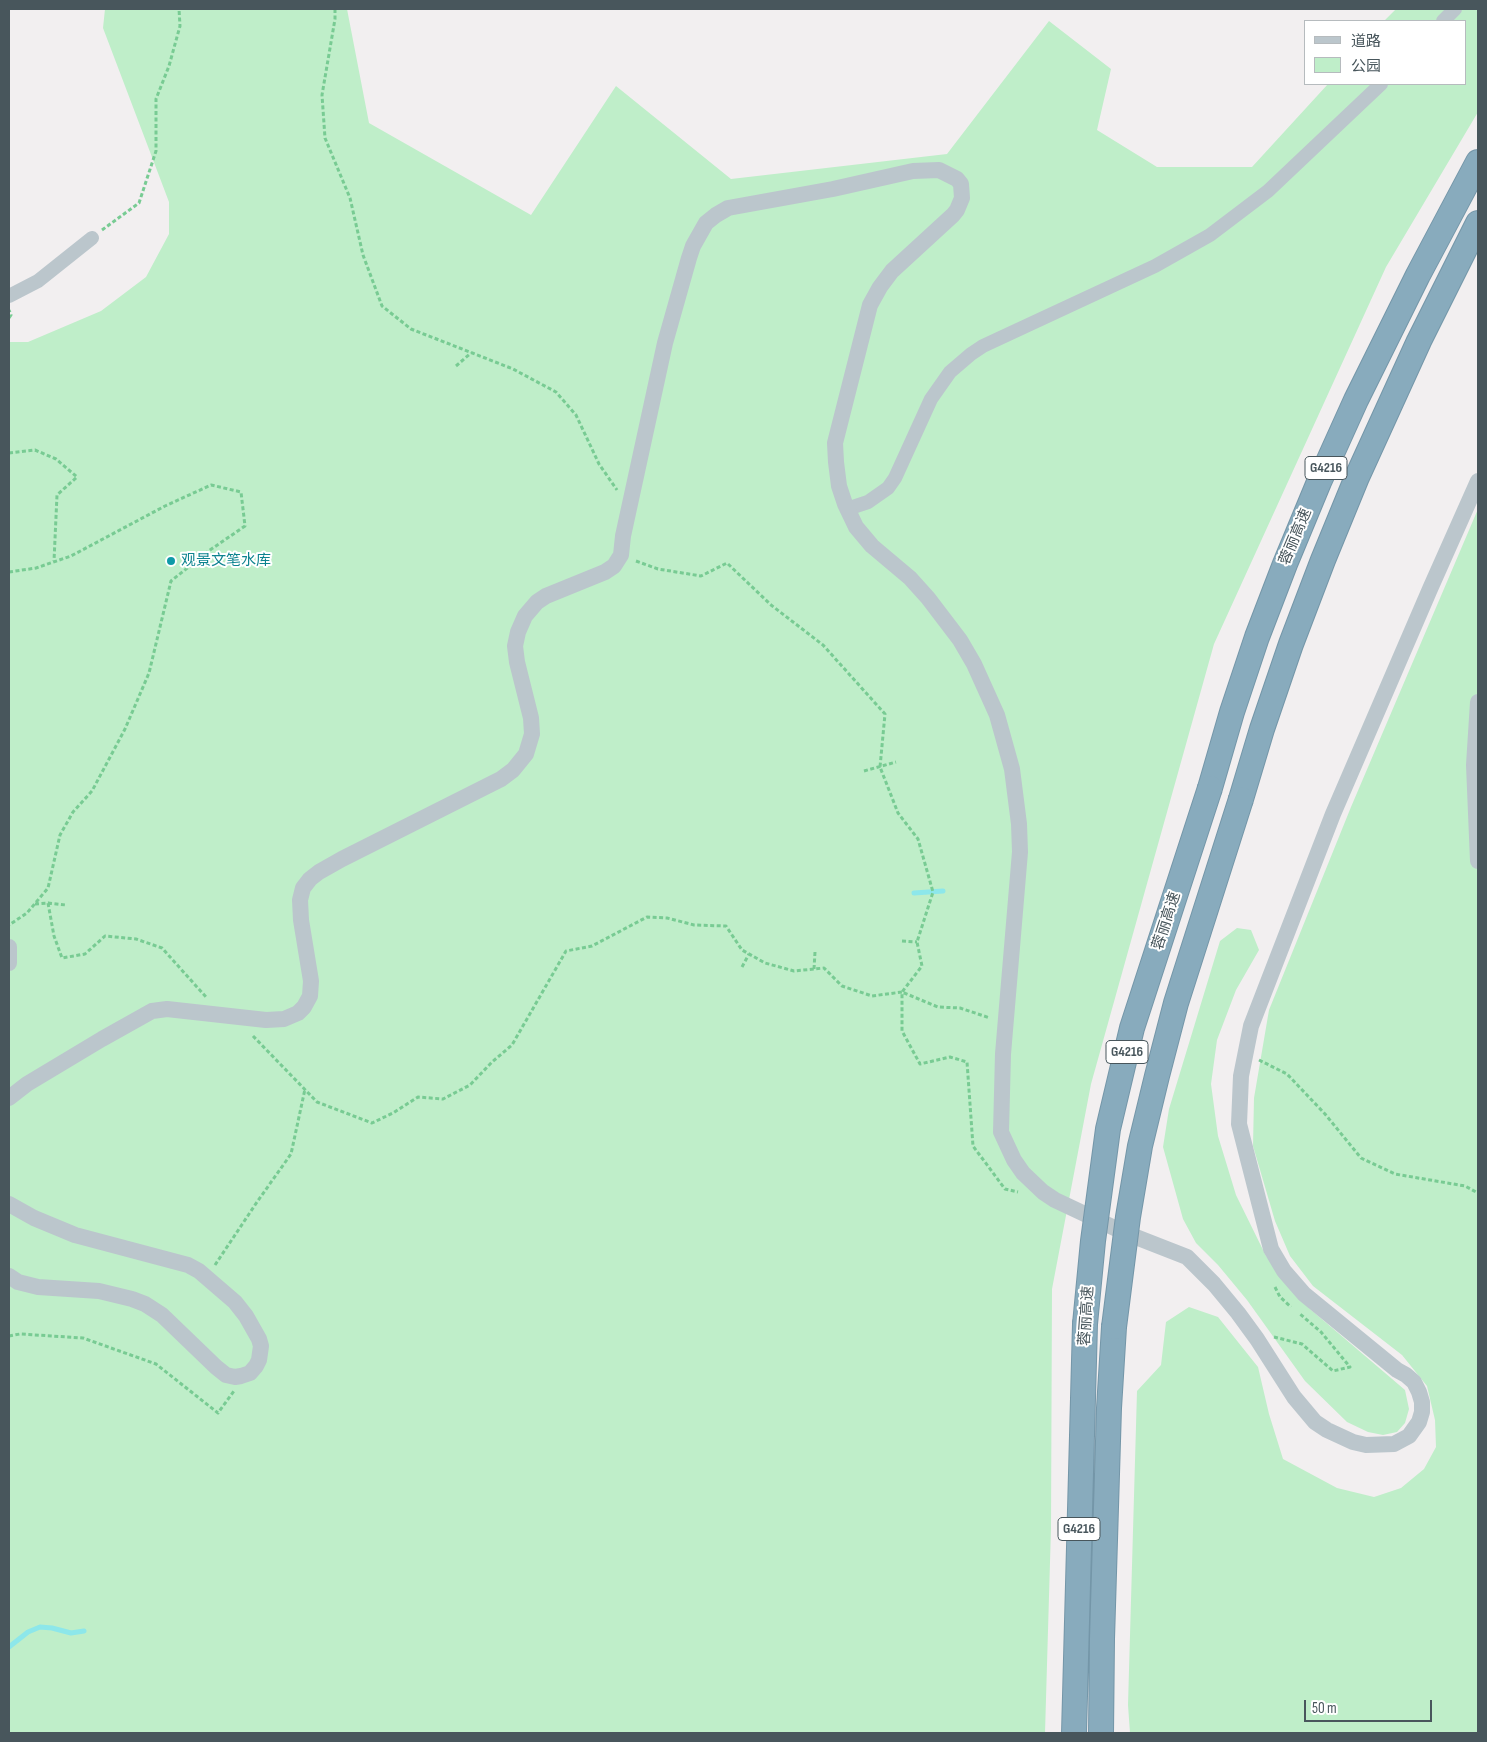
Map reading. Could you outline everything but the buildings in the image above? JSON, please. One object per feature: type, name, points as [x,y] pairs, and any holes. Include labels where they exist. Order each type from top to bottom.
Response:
[{"type":"highway","name":"蓉丽高速","points":[[1074,1733],[1085,1324],[1093,1241],[1111,1120],[1132,1028],[1210,788],[1232,712],[1285,564],[1356,400],[1418,275],[1478,162]]},
{"type":"highway","name":"蓉丽高速","points":[[1101,1733],[1102,1639],[1114,1327],[1128,1217],[1139,1155],[1157,1076],[1176,1003],[1262,729],[1291,644],[1353,487],[1419,341],[1478,224]]},
{"type":"street","points":[[1444,20],[1455,9]]},
{"type":"street","points":[[847,509],[858,506],[888,488],[895,478],[931,399],[945,379],[960,363],[983,346],[1155,266],[1210,235],[1268,191],[1380,85]]},
{"type":"street","points":[[9,1098],[27,1084],[152,1011],[167,1009],[266,1020],[284,1019],[298,1013],[310,996],[311,981],[300,920],[300,900],[303,888],[310,879],[342,859],[489,786],[513,770],[526,754],[532,734],[531,718],[517,662],[516,646],[518,632],[525,616],[537,602],[546,596],[605,572],[614,566],[621,556],[629,509],[665,343],[691,252],[706,223],[716,214],[728,208],[833,189],[913,171],[939,170],[952,175],[961,184],[962,198],[957,210],[892,271],[870,305],[835,443],[839,486],[856,527],[872,546],[916,585],[955,633],[974,664],[986,689],[1005,742],[1017,796],[1020,852],[1006,1020],[1001,1132],[1014,1160],[1028,1178],[1043,1192],[1055,1200],[1123,1232],[1187,1257],[1214,1284],[1238,1313],[1262,1345],[1294,1397],[1315,1422],[1326,1430],[1352,1442],[1380,1446],[1394,1444],[1409,1436],[1419,1422],[1422,1402],[1414,1382],[1304,1294],[1284,1271],[1271,1249],[1239,1124],[1239,1100],[1245,1053],[1251,1026],[1333,814],[1478,481]]},
{"type":"street","points":[[9,296],[38,282],[92,238]]},
{"type":"street","points":[[1478,702],[1474,765],[1478,861]]},
{"type":"street","points":[[9,947],[9,963]]},
{"type":"street","points":[[9,1204],[34,1218],[75,1235],[188,1265],[207,1278],[235,1302],[246,1316],[260,1339],[259,1360],[256,1366],[246,1374],[235,1377],[226,1375],[162,1315],[145,1304],[99,1291],[38,1287],[18,1282],[9,1276]]},
{"type":"path","points":[[92,238],[139,203],[156,151],[156,99],[169,66],[180,26],[179,9]]},
{"type":"path","points":[[335,9],[322,95],[325,138],[350,198],[363,256],[382,306],[411,329],[513,369],[556,392],[576,416],[599,464],[629,509]]},
{"type":"path","points":[[9,308],[11,315],[9,318]]},
{"type":"path","points":[[456,366],[471,353]]},
{"type":"path","points":[[9,453],[35,450],[56,459],[77,477],[56,495],[54,562]]},
{"type":"path","points":[[9,572],[36,568],[71,556],[165,506],[211,485],[241,492],[245,526],[210,550],[171,581],[149,673],[125,730],[92,791],[73,812],[60,835],[48,888],[27,913],[9,925]]},
{"type":"path","points":[[621,556],[658,568],[701,576],[727,563],[771,605],[824,645],[885,714],[880,767],[898,814],[918,839],[932,892],[917,942],[922,966],[902,992],[902,1031],[920,1064],[950,1057],[967,1062],[973,1146],[1005,1188],[1022,1192]]},
{"type":"path","points":[[864,771],[896,762]]},
{"type":"path","points":[[35,904],[66,905]]},
{"type":"path","points":[[48,904],[54,936],[62,958],[86,954],[105,936],[136,938],[162,948],[216,1008],[235,1017],[317,1102],[372,1123],[393,1113],[418,1096],[443,1099],[470,1085],[512,1045],[566,951],[592,946],[647,917],[667,918],[694,925],[726,926],[742,950],[764,963],[794,971],[824,968],[842,986],[872,996],[902,992],[938,1007],[960,1008],[986,1017],[1006,1020]]},
{"type":"path","points":[[902,941],[917,942]]},
{"type":"path","points":[[814,969],[815,952]]},
{"type":"path","points":[[742,967],[750,954]]},
{"type":"path","points":[[1245,1053],[1287,1074],[1361,1158],[1395,1174],[1464,1186],[1478,1193]]},
{"type":"path","points":[[207,1278],[291,1154],[305,1089]]},
{"type":"path","points":[[9,1336],[20,1334],[83,1338],[156,1364],[218,1413],[246,1374]]},
{"type":"green space","points":[[105,9],[347,9],[369,123],[531,215],[616,86],[731,179],[947,154],[1049,21],[1111,69],[1097,130],[1157,167],[1252,167],[1327,85],[1467,85],[1467,20],[1385,20],[1396,9],[1478,9],[1478,112],[1386,267],[1214,644],[1091,1084],[1052,1289],[1051,1528],[1045,1733],[9,1733],[9,342],[28,342],[101,311],[146,277],[169,234],[169,202],[103,28]]},
{"type":"green space","points":[[1478,509],[1478,1733],[1130,1733],[1128,1705],[1137,1391],[1161,1365],[1166,1322],[1189,1307],[1218,1317],[1258,1367],[1269,1414],[1283,1459],[1337,1488],[1374,1497],[1401,1488],[1424,1469],[1436,1447],[1435,1420],[1427,1386],[1402,1355],[1313,1286],[1290,1256],[1275,1221],[1253,1146],[1254,1098],[1269,1010],[1351,807]]},
{"type":"green space","points":[[1237,928],[1251,930],[1259,950],[1236,990],[1217,1040],[1211,1084],[1218,1136],[1236,1195],[1266,1256],[1310,1309],[1405,1390],[1409,1409],[1405,1423],[1397,1432],[1383,1435],[1368,1432],[1347,1422],[1305,1381],[1247,1300],[1218,1265],[1196,1243],[1183,1219],[1163,1147],[1169,1109],[1220,941]]},
{"type":"waterway","points":[[914,893],[943,891]]},
{"type":"waterway","points":[[9,1647],[28,1632],[40,1627],[71,1633],[84,1631]]},
{"type":"place","name":"观景文笔水库","points":[[171,561]]}]
